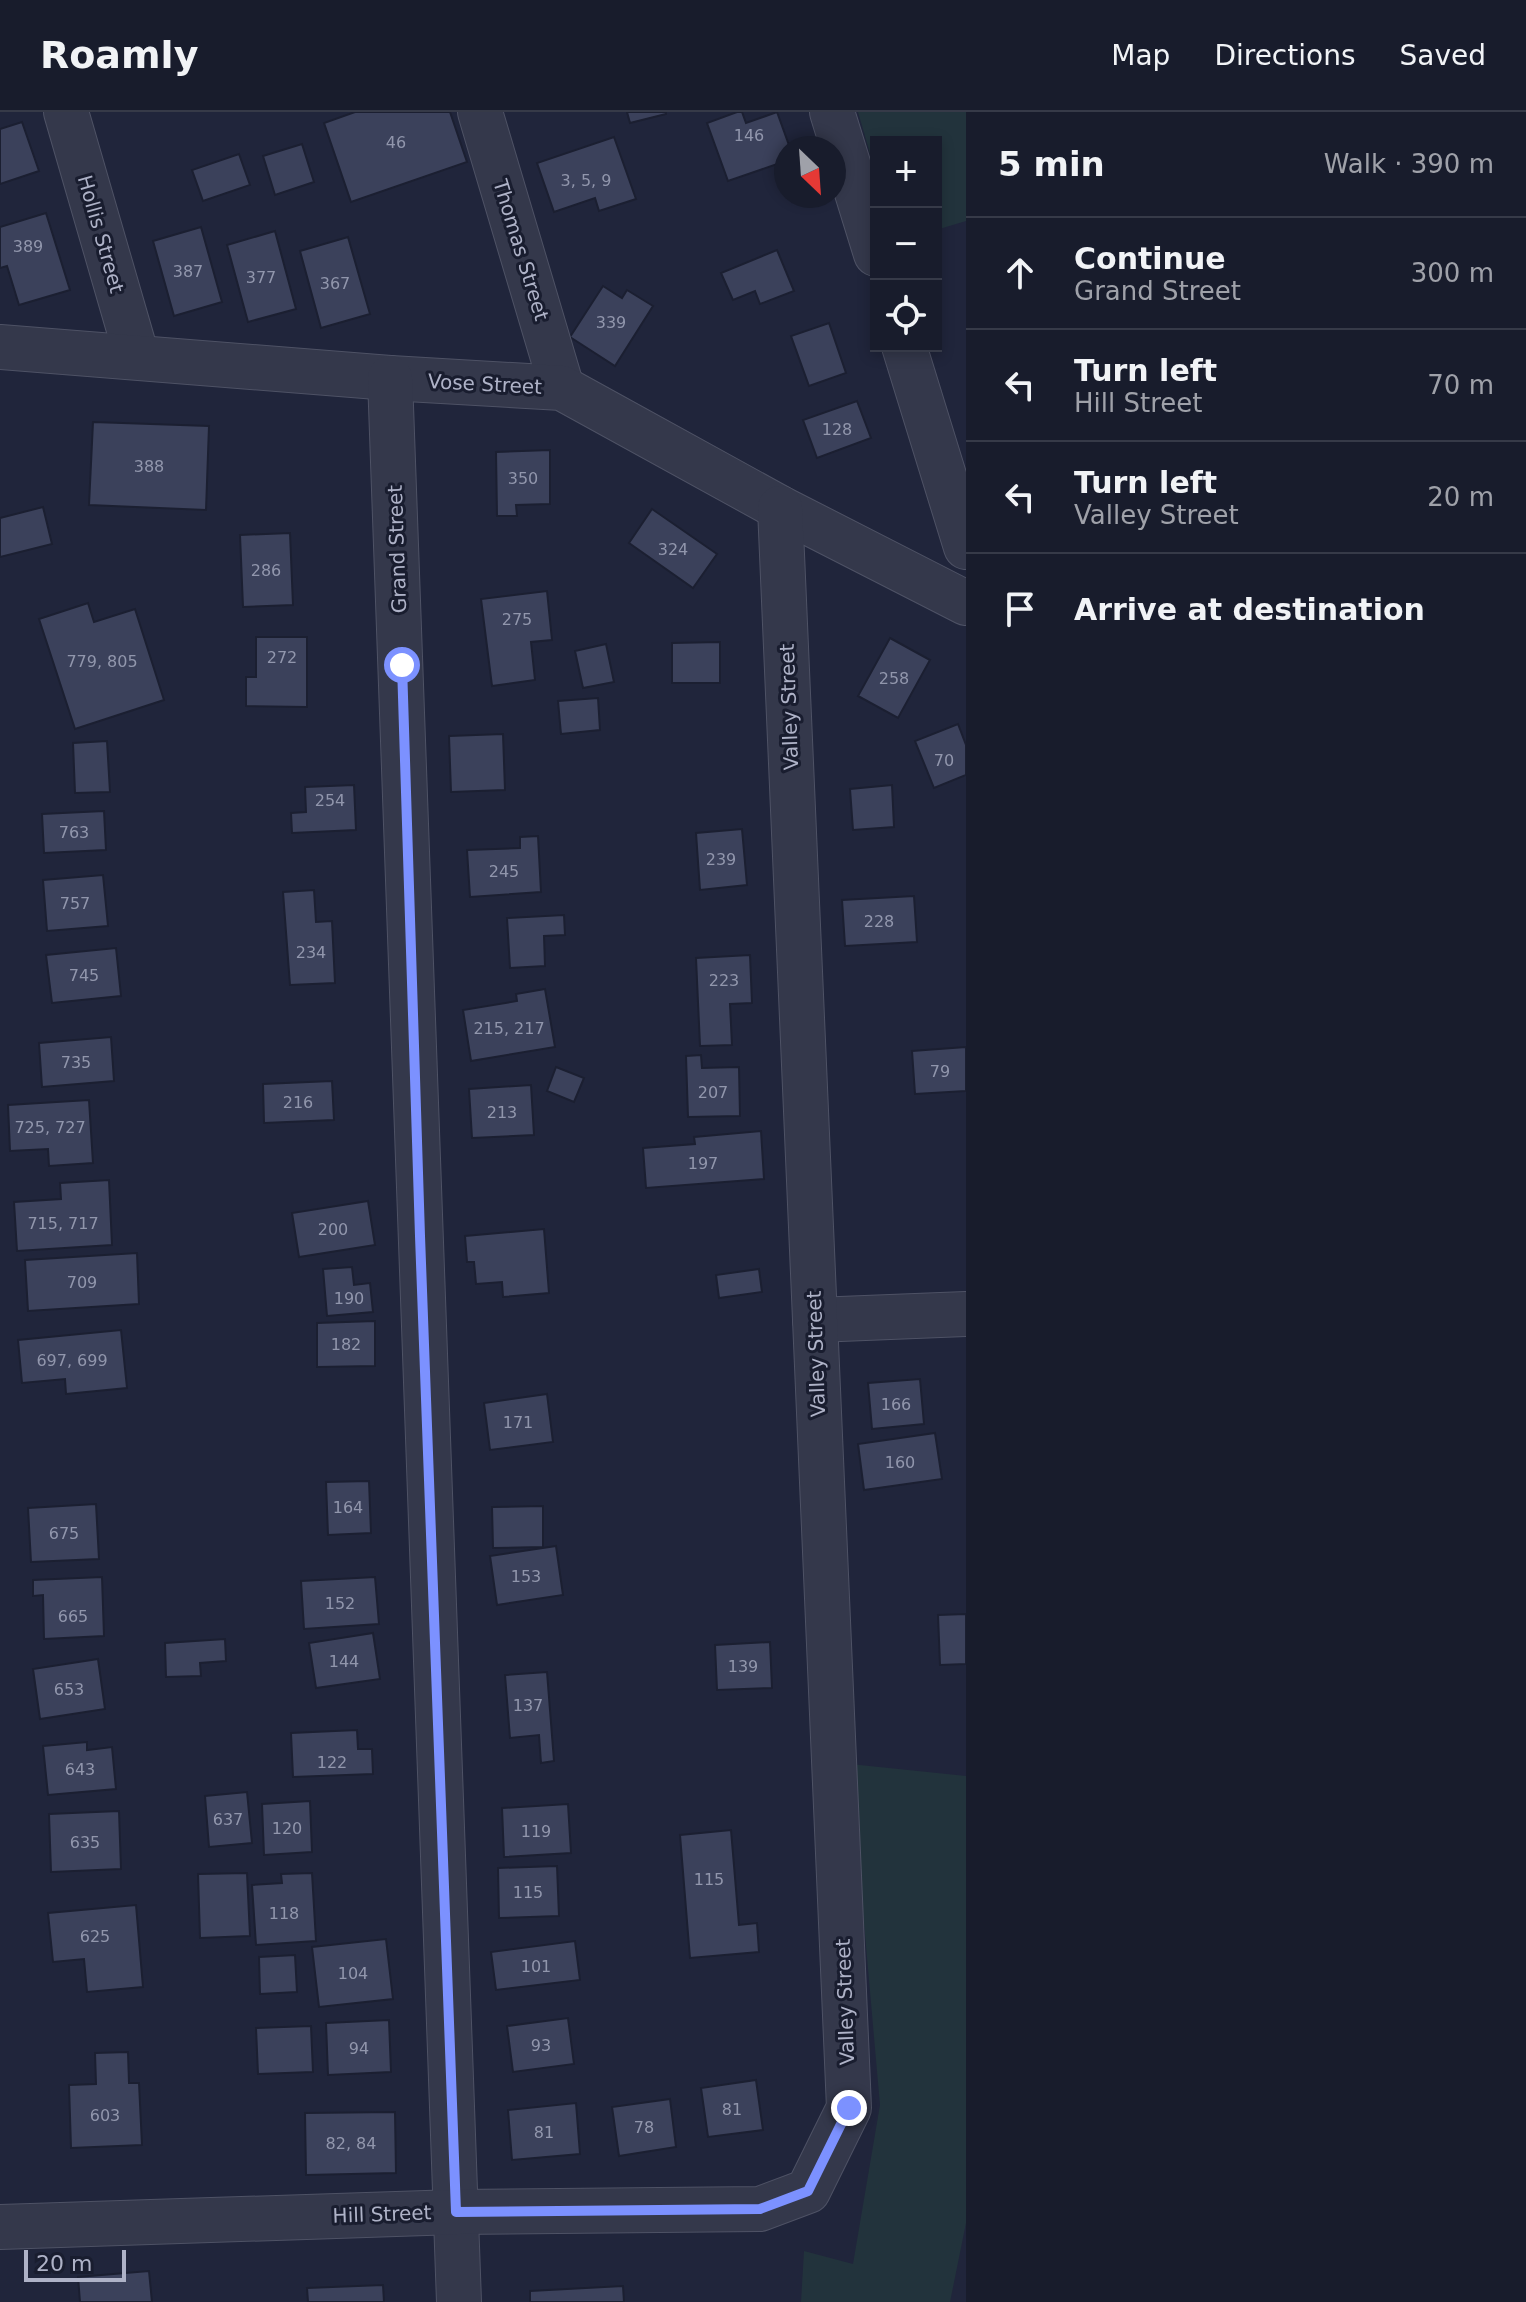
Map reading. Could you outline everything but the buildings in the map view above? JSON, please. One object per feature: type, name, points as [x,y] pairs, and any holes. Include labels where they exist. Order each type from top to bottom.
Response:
[{"type":"street","name":"Hollis Street","points":[[66,112],[137,357]]},
{"type":"street","name":"Thomas Street","points":[[480,112],[562,388]]},
{"type":"street","points":[[832,112],[870,235]]},
{"type":"street","name":"Vose Street","points":[[0,347],[390,378],[562,388],[780,508],[966,603]]},
{"type":"street","points":[[906,352],[966,547]]},
{"type":"street","name":"Grand Street","points":[[390,378],[459,2302]]},
{"type":"street","name":"Valley Street","points":[[780,508],[849,2108],[808,2191]]},
{"type":"street","points":[[815,1320],[966,1314]]},
{"type":"street","name":"Hill Street","points":[[0,2227],[456,2212],[760,2209],[808,2191]]},
{"type":"shaded area","points":[[858,112],[966,112],[966,221],[942,228],[942,136],[870,136],[870,153]]},
{"type":"shaded area","points":[[850,1764],[966,1776],[966,2223],[950,2302],[801,2302],[804,2251],[853,2264],[880,2105]]},
{"type":"route","points":[[402,665],[456,2212],[760,2209],[808,2191],[849,2108]]}]
